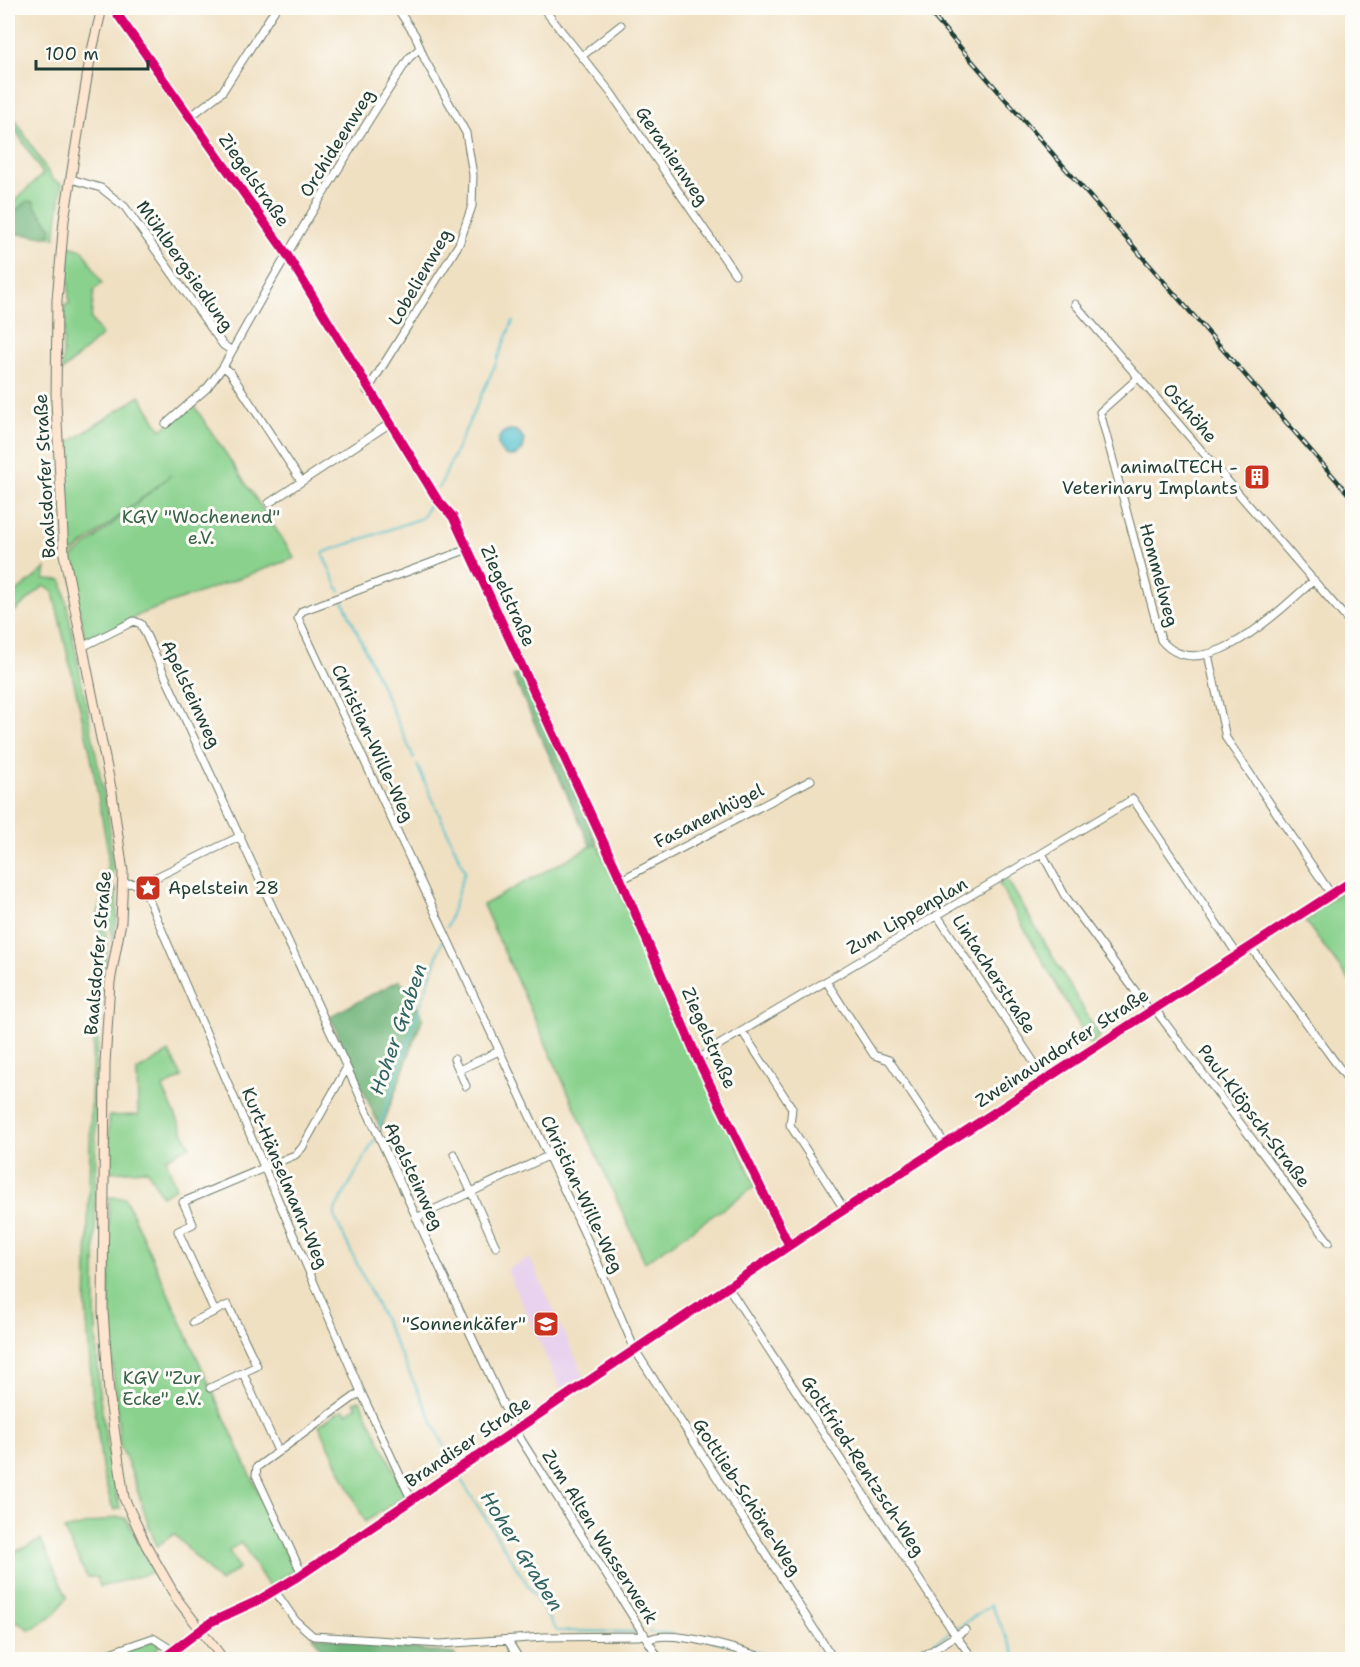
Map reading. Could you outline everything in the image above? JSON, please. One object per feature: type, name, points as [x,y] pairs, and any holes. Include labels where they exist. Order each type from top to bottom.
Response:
[{"type":"main road","name":"Baalsdorfer Straße","points":[[102,8],[93,40],[70,179],[59,273],[56,358],[57,466],[63,544],[122,850],[121,922],[110,982],[105,1064],[102,1269],[109,1393],[124,1497],[146,1545],[177,1599],[224,1659]]},
{"type":"main road","name":"Zweinaundorfer Straße","points":[[789,1245],[1353,880]]},
{"type":"main road","name":"Brandiser Straße","points":[[161,1659],[201,1628],[275,1591],[302,1574],[789,1245]]},
{"type":"street","name":"Ziegelstraße","points":[[113,8],[286,254],[367,391],[437,500],[453,517],[621,880],[699,1060],[789,1245]]},
{"type":"street","points":[[190,117],[222,92],[276,8]]},
{"type":"street","name":"Lobelienweg","points":[[367,391],[459,244],[472,206],[473,165],[465,133],[415,35],[397,8]]},
{"type":"street","name":"Geranienweg","points":[[543,8],[632,122],[735,274]]},
{"type":"street","points":[[582,56],[621,25]]},
{"type":"street","name":"Orchideenweg","points":[[232,351],[286,254],[366,123],[409,58],[420,48]]},
{"type":"street","name":"Mühlbergsiedlung","points":[[70,179],[101,188],[125,207],[223,345],[232,351],[223,367]]},
{"type":"street","name":"Osthöhe","points":[[1075,304],[1353,625]]},
{"type":"street","points":[[166,424],[207,388],[223,367],[230,372],[301,481]]},
{"type":"street","name":"Hommelweg","points":[[1139,377],[1100,412],[1161,640],[1180,655],[1208,654]]},
{"type":"street","points":[[269,503],[389,424]]},
{"type":"street","name":"Christian-Wille-Weg","points":[[468,549],[302,611],[298,618],[549,1156],[635,1350]]},
{"type":"street","points":[[1314,580],[1244,639],[1208,654],[1226,738],[1331,894]]},
{"type":"street","name":"Apelsteinweg","points":[[82,647],[134,621],[141,624],[515,1430]]},
{"type":"street","name":"Fasanenhügel","points":[[621,880],[811,780]]},
{"type":"street","name":"Zum Lippenplan","points":[[699,1060],[741,1031],[1044,855],[1132,800],[1237,954]]},
{"type":"street","points":[[123,884],[142,884],[241,836]]},
{"type":"street","name":"Paul-Klöpsch-Straße","points":[[1044,855],[1065,896],[1329,1242]]},
{"type":"street","name":"Kurt-Hänselmann-Weg","points":[[142,884],[361,1392],[411,1499]]},
{"type":"street","name":"Lintacherstraße","points":[[938,915],[1045,1079]]},
{"type":"street","points":[[1250,946],[1353,1084]]},
{"type":"street","points":[[826,981],[874,1055],[889,1060],[945,1144]]},
{"type":"street","points":[[741,1031],[792,1108],[790,1125],[844,1209]]},
{"type":"street","points":[[459,1070],[499,1051]]},
{"type":"street","points":[[454,1059],[466,1086]]},
{"type":"street","points":[[214,1312],[177,1231],[193,1224],[183,1202],[295,1155],[302,1149],[346,1069]]},
{"type":"street","points":[[454,1154],[496,1247]]},
{"type":"street","points":[[416,1218],[549,1156]]},
{"type":"street","name":"Gottfried-Rentzsch-Weg","points":[[728,1287],[956,1636],[974,1659]]},
{"type":"street","points":[[193,1322],[228,1305],[257,1366],[210,1388]]},
{"type":"street","name":"Gottlieb-Schöne-Weg","points":[[635,1350],[834,1659]]},
{"type":"street","points":[[243,1372],[278,1451]]},
{"type":"street","points":[[302,1574],[256,1475],[262,1462],[361,1392]]},
{"type":"street","name":"Zum Alten Wasserwerk","points":[[515,1430],[660,1659]]},
{"type":"street","points":[[275,1591],[295,1620],[313,1636],[440,1644],[544,1637],[639,1636],[644,1633]]},
{"type":"street","points":[[917,1659],[965,1630]]},
{"type":"street","points":[[648,1640],[652,1637],[671,1637],[770,1659]]},
{"type":"street","points":[[90,1659],[150,1638],[159,1640],[172,1650]]},
{"type":"street","points":[[508,1641],[520,1659]]},
{"type":"shaded area","name":"\"Sonnenkäfer\"","points":[[530,1258],[584,1376],[561,1390],[508,1272],[509,1268]]},
{"type":"green space","points":[[8,108],[53,180],[62,184],[55,238],[49,237],[52,228],[36,208],[8,212],[8,207],[43,174],[8,118]]},
{"type":"green space","points":[[28,201],[34,202],[52,228],[49,237],[8,233],[8,212],[14,212]]},
{"type":"green space","points":[[68,246],[83,250],[102,283],[94,290],[91,319],[102,335],[62,371],[65,304],[69,304]]},
{"type":"green space","name":"KGV \"Wochenend\" e.V.","points":[[140,396],[161,430],[193,404],[295,558],[141,614],[91,641],[85,639],[69,560],[171,475],[69,556],[65,445]]},
{"type":"green space","points":[[46,568],[44,579],[62,580],[109,822],[113,871],[104,912],[107,946],[96,1062],[95,1308],[99,1392],[111,1473],[120,1508],[115,1510],[103,1474],[92,1391],[86,1307],[92,1062],[101,940],[98,914],[107,871],[108,851],[90,751],[53,592],[44,586],[8,617],[8,599]]},
{"type":"green space","points":[[521,673],[597,843],[591,847],[513,676]]},
{"type":"green space","points":[[597,843],[756,1186],[645,1262],[483,905]]},
{"type":"green space","points":[[1007,879],[1100,1037],[1090,1044],[999,884]]},
{"type":"green space","points":[[1352,885],[1352,984],[1305,921],[1313,917],[1317,908]]},
{"type":"green space","points":[[116,887],[117,916],[113,943],[108,914]]},
{"type":"green space","points":[[400,980],[423,1017],[381,1130],[330,1016]]},
{"type":"green space","points":[[169,1052],[182,1077],[163,1088],[190,1146],[166,1158],[176,1188],[162,1196],[147,1170],[109,1172],[109,1116],[138,1115],[137,1071]]},
{"type":"green space","name":"KGV \"Zur Ecke\" e.V.","points":[[109,1197],[125,1198],[294,1571],[269,1587],[241,1542],[229,1551],[239,1568],[220,1582],[174,1534],[157,1546],[152,1534],[131,1471],[120,1447],[109,1324]]},
{"type":"green space","points":[[360,1400],[406,1495],[365,1522],[319,1425],[343,1409],[347,1413],[357,1406],[354,1402]]},
{"type":"green space","points":[[117,1517],[126,1518],[154,1572],[100,1587],[97,1577],[87,1577],[64,1530]]},
{"type":"green space","points":[[41,1540],[67,1597],[55,1614],[30,1630],[17,1621],[8,1626],[8,1555]]},
{"type":"green space","points":[[313,1636],[454,1654],[457,1659],[327,1659]]},
{"type":"green space","points":[[152,1641],[161,1645],[146,1659],[100,1660]]},
{"type":"water","points":[[511,430],[520,434],[524,443],[520,452],[511,456],[502,452],[498,443],[502,434]]},
{"type":"waterway","name":"Hoher Graben","points":[[497,360],[513,321]]},
{"type":"waterway","name":"Hoher Graben","points":[[439,488],[496,363]]},
{"type":"waterway","name":"Hoher Graben","points":[[340,592],[323,555],[325,552],[422,518],[431,502]]},
{"type":"waterway","name":"Hoher Graben","points":[[343,601],[414,758]]},
{"type":"waterway","name":"Hoher Graben","points":[[417,765],[465,871],[447,927]]},
{"type":"waterway","name":"Hoher Graben","points":[[380,1126],[442,941]]},
{"type":"waterway","name":"Hoher Graben","points":[[375,1139],[335,1210],[335,1218],[453,1464]]},
{"type":"waterway","name":"Hoher Graben","points":[[460,1478],[557,1631],[638,1632]]},
{"type":"waterway","name":"Hoher Graben","points":[[954,1630],[991,1605],[1018,1660]]},
{"type":"waterway","name":"Hoher Graben","points":[[649,1632],[673,1634]]},
{"type":"waterway","name":"Hoher Graben","points":[[909,1660],[948,1634]]},
{"type":"waterway","name":"Hoher Graben","points":[[708,1639],[786,1660]]},
{"type":"railway","points":[[926,8],[1352,498]]},
{"type":"cycle path","points":[[113,8],[286,253],[437,499],[453,517],[621,880],[698,1060],[789,1245]]},
{"type":"cycle path","points":[[161,1660],[211,1622],[257,1601],[302,1574],[802,1237],[1352,881]]},
{"type":"place","name":"animalTECH - Veterinary Implants","points":[[1257,477]]},
{"type":"place","name":"Apelstein 28","points":[[148,888]]},
{"type":"place","name":"\"Sonnenkäfer\"","points":[[546,1324]]}]
